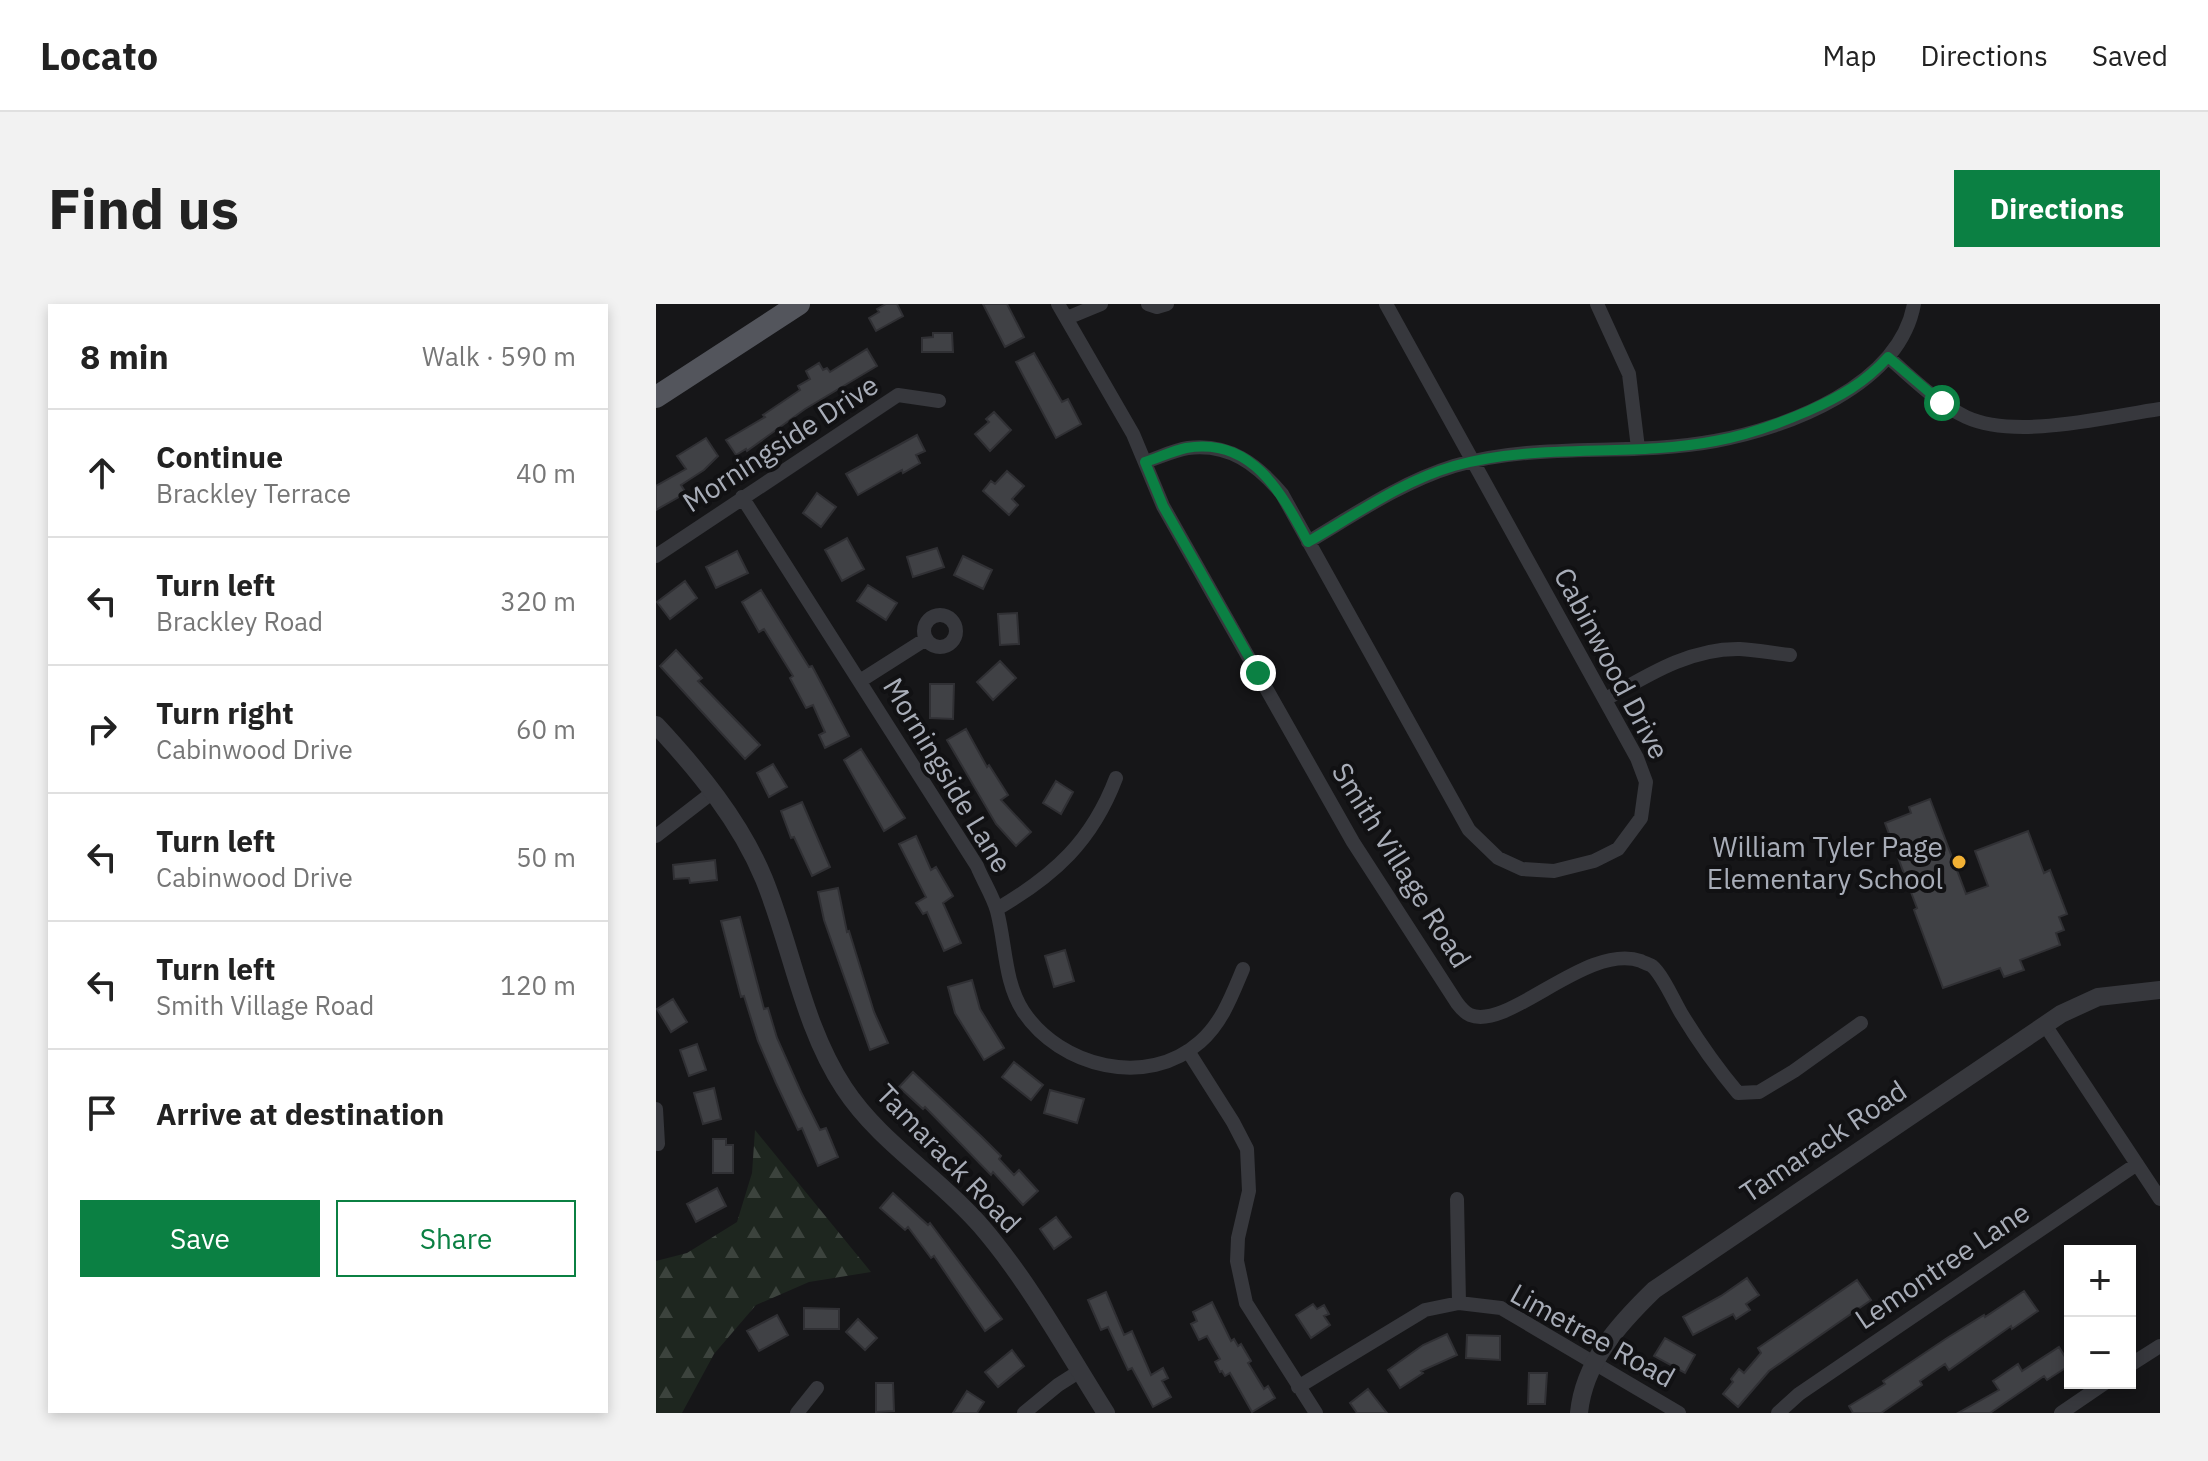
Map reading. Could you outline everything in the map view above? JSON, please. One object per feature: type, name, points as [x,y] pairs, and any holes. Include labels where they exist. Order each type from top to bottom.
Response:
[{"type":"main road","points":[[656,397],[799,304]]},
{"type":"street","name":"Smith Village Road","points":[[1058,304],[1133,434],[1163,506],[1353,842],[1457,1003],[1468,1015],[1482,1017],[1498,1012],[1520,1004],[1576,972],[1609,960],[1630,958],[1652,965],[1701,1044],[1738,1093],[1759,1092],[1861,1023]]},
{"type":"street","points":[[1067,318],[1101,304]]},
{"type":"street","points":[[1148,304],[1157,307],[1167,304]]},
{"type":"street","name":"Cabinwood Drive","points":[[1145,462],[1187,448],[1211,448],[1234,453],[1262,470],[1282,494],[1469,830],[1498,858],[1522,869],[1554,871],[1594,861],[1618,849],[1641,818],[1646,782],[1637,758],[1386,304]]},
{"type":"street","points":[[1599,304],[1629,374],[1638,448]]},
{"type":"street","points":[[1308,542],[1402,487],[1454,466],[1534,452],[1714,442],[1774,426],[1846,393],[1876,370],[1898,344],[1914,304]]},
{"type":"street","points":[[1888,357],[1942,403],[1966,417],[1990,425],[2050,425],[2160,409]]},
{"type":"street","name":"Morningside Drive","points":[[656,556],[898,395],[939,401]]},
{"type":"street","name":"Morningside Lane","points":[[742,497],[977,866],[997,909],[1008,974],[1022,1009],[1041,1034],[1067,1053],[1103,1066],[1138,1068],[1175,1060],[1202,1042],[1227,1009],[1243,969]]},
{"type":"street","points":[[860,681],[926,639]]},
{"type":"street","points":[[1606,699],[1666,665],[1702,653],[1738,649],[1790,655]]},
{"type":"street","name":"Tamarack Road","points":[[656,725],[713,792],[745,842],[763,878],[816,1034],[844,1088],[878,1130],[947,1190],[981,1226],[1018,1273],[1106,1413]]},
{"type":"street","points":[[997,909],[1030,890],[1067,860],[1106,805],[1116,778]]},
{"type":"street","points":[[656,836],[713,792]]},
{"type":"street","name":"Tamarack Road","points":[[1579,1413],[1601,1349],[1621,1322],[1654,1290],[2045,1025],[2098,997],[2160,990]]},
{"type":"street","points":[[2045,1025],[2160,1199]]},
{"type":"street","points":[[1188,1051],[1247,1149],[1249,1191],[1238,1238],[1237,1261],[1246,1303],[1316,1413]]},
{"type":"street","points":[[656,1109],[658,1144]]},
{"type":"street","name":"Lemontree Lane","points":[[1778,1413],[1799,1394],[2137,1164]]},
{"type":"street","points":[[1457,1199],[1459,1303]]},
{"type":"street","name":"Limetree Road","points":[[1298,1387],[1425,1310],[1459,1303],[1501,1308],[1679,1413]]},
{"type":"street","points":[[2136,1361],[2160,1346]]},
{"type":"street","points":[[1024,1413],[1080,1371]]},
{"type":"street","points":[[797,1413],[817,1388]]},
{"type":"street","points":[[2061,1413],[2096,1389]]},
{"type":"green space","points":[[755,1130],[871,1272],[809,1282],[756,1305],[714,1354],[682,1413],[656,1413],[656,1261],[687,1253],[737,1222],[752,1173]]},
{"type":"building","points":[[886,304],[897,304],[903,316],[876,331],[869,318]]},
{"type":"building","points":[[983,304],[1007,304],[1024,337],[1005,347]]},
{"type":"building","points":[[933,333],[952,333],[953,352],[922,352],[922,338],[933,337]]},
{"type":"building","points":[[867,349],[877,366],[805,409],[747,451],[736,455],[726,440],[765,417],[763,415],[800,390],[798,386],[810,379],[806,371],[819,363],[823,370],[827,368],[830,372]]},
{"type":"building","points":[[1034,353],[1062,402],[1068,399],[1081,424],[1056,438],[1016,362]]},
{"type":"building","points":[[994,412],[1011,430],[990,451],[975,434],[989,422],[986,419]]},
{"type":"building","points":[[917,435],[925,451],[916,455],[920,463],[858,495],[846,474]]},
{"type":"building","points":[[706,438],[718,456],[681,485],[686,493],[656,510],[656,486],[686,469],[677,456]]},
{"type":"building","points":[[1007,471],[1024,486],[1012,499],[1018,505],[1009,515],[983,491],[991,481],[995,484]]},
{"type":"building","points":[[817,493],[836,507],[821,527],[803,513]]},
{"type":"building","points":[[847,538],[864,569],[842,581],[825,550]]},
{"type":"building","points":[[937,548],[944,567],[913,577],[907,557]]},
{"type":"building","points":[[737,551],[748,573],[716,588],[706,567]]},
{"type":"building","points":[[963,556],[992,570],[983,589],[954,575]]},
{"type":"building","points":[[685,581],[697,598],[670,619],[657,602]]},
{"type":"building","points":[[868,585],[897,603],[886,620],[857,601]]},
{"type":"building","points":[[761,590],[809,667],[812,666],[849,736],[825,748],[819,735],[825,732],[813,705],[806,708],[790,678],[793,676],[764,629],[759,632],[742,602]]},
{"type":"building","points":[[1017,613],[1019,644],[1000,645],[998,614]]},
{"type":"building","points":[[676,650],[702,678],[698,681],[760,745],[745,759],[660,666]]},
{"type":"building","points":[[1000,661],[1016,678],[993,700],[977,682]]},
{"type":"building","points":[[930,684],[954,684],[953,719],[930,718]]},
{"type":"building","points":[[966,729],[987,767],[989,765],[1008,795],[1001,800],[1031,832],[1016,846],[996,824],[947,740]]},
{"type":"building","points":[[861,749],[905,818],[884,831],[844,760]]},
{"type":"building","points":[[773,764],[787,787],[769,797],[757,773]]},
{"type":"building","points":[[1056,781],[1073,792],[1061,814],[1043,803]]},
{"type":"building","points":[[1930,799],[1966,894],[1988,886],[1975,851],[2028,831],[2044,873],[2050,870],[2067,914],[2059,917],[2064,930],[2056,933],[2060,945],[2020,960],[2024,970],[2004,977],[2000,968],[1943,988],[1885,823],[1911,813],[1909,807]]},
{"type":"building","points":[[802,802],[830,867],[812,876],[794,837],[791,838],[781,811]]},
{"type":"building","points":[[916,836],[931,870],[936,867],[953,896],[943,903],[961,943],[944,951],[927,912],[923,914],[916,903],[926,897],[899,844]]},
{"type":"building","points":[[715,860],[717,880],[690,883],[689,878],[674,879],[673,865]]},
{"type":"building","points":[[838,888],[847,932],[888,1043],[870,1050],[824,920],[818,892]]},
{"type":"building","points":[[740,917],[764,1009],[768,1008],[777,1038],[820,1130],[826,1128],[838,1157],[818,1166],[802,1128],[798,1130],[776,1083],[744,996],[741,997],[721,921]]},
{"type":"building","points":[[1065,950],[1074,981],[1054,987],[1045,956]]},
{"type":"building","points":[[972,980],[980,1009],[1004,1048],[984,1060],[955,1013],[948,987]]},
{"type":"building","points":[[673,999],[687,1022],[671,1032],[657,1009]]},
{"type":"building","points":[[697,1044],[706,1070],[689,1076],[680,1050]]},
{"type":"building","points":[[1014,1062],[1043,1085],[1031,1100],[1002,1077]]},
{"type":"building","points":[[913,1072],[1001,1156],[999,1159],[1014,1175],[1019,1170],[1038,1191],[1023,1205],[925,1107],[923,1109],[899,1087]]},
{"type":"building","points":[[714,1088],[721,1119],[703,1124],[694,1093]]},
{"type":"building","points":[[1050,1090],[1084,1099],[1077,1123],[1044,1113]]},
{"type":"building","points":[[713,1139],[726,1139],[726,1145],[733,1145],[733,1173],[713,1173]]},
{"type":"building","points":[[717,1188],[726,1206],[696,1222],[687,1204]]},
{"type":"building","points":[[893,1193],[928,1225],[930,1223],[1002,1319],[985,1331],[934,1256],[931,1258],[908,1227],[905,1230],[880,1208]]},
{"type":"building","points":[[1056,1217],[1071,1237],[1054,1249],[1040,1229]]},
{"type":"building","points":[[1747,1278],[1759,1295],[1746,1304],[1750,1310],[1736,1319],[1733,1314],[1693,1335],[1683,1317]]},
{"type":"building","points":[[1857,1280],[1871,1300],[1769,1371],[1738,1407],[1723,1394],[1739,1369],[1744,1373],[1761,1353],[1758,1348]]},
{"type":"building","points":[[2024,1291],[2038,1311],[2012,1329],[2011,1326],[1949,1370],[1945,1364],[1920,1381],[1922,1385],[1881,1413],[1853,1413],[1849,1406],[1885,1384],[1883,1381]]},
{"type":"building","points":[[1106,1292],[1124,1335],[1132,1331],[1151,1375],[1163,1368],[1168,1378],[1162,1381],[1171,1397],[1153,1407],[1132,1368],[1128,1370],[1108,1327],[1101,1330],[1088,1300]]},
{"type":"building","points":[[1212,1302],[1231,1341],[1234,1339],[1238,1346],[1241,1344],[1251,1361],[1248,1363],[1264,1389],[1268,1386],[1275,1398],[1252,1412],[1230,1373],[1225,1376],[1220,1372],[1215,1362],[1220,1359],[1207,1336],[1199,1340],[1191,1324],[1197,1321],[1193,1312]]},
{"type":"building","points":[[1313,1304],[1317,1309],[1324,1305],[1329,1314],[1324,1316],[1330,1325],[1311,1338],[1296,1315]]},
{"type":"building","points":[[804,1308],[839,1309],[839,1329],[804,1329]]},
{"type":"building","points":[[777,1315],[788,1335],[759,1351],[747,1331]]},
{"type":"building","points":[[858,1319],[877,1338],[865,1350],[846,1332]]},
{"type":"building","points":[[1447,1334],[1457,1355],[1421,1371],[1423,1373],[1400,1388],[1388,1370],[1423,1345]]},
{"type":"building","points":[[1467,1335],[1500,1336],[1500,1360],[1466,1358]]},
{"type":"building","points":[[1665,1338],[1695,1355],[1685,1373],[1654,1356]]},
{"type":"building","points":[[2059,1347],[2064,1355],[2064,1369],[2047,1380],[2044,1376],[1990,1413],[1958,1413],[1999,1390],[1993,1381],[2018,1364],[2022,1371]]},
{"type":"building","points":[[1012,1350],[1024,1366],[998,1387],[985,1372]]},
{"type":"building","points":[[1529,1373],[1547,1373],[1545,1404],[1528,1404]]},
{"type":"building","points":[[876,1383],[893,1383],[894,1411],[876,1412]]},
{"type":"building","points":[[1368,1389],[1387,1413],[1357,1413],[1350,1403]]},
{"type":"building","points":[[967,1391],[984,1402],[977,1413],[953,1413]]},
{"type":"place","name":"William Tyler Page Elementary School","points":[[1959,862]]},
{"type":"route","points":[[1258,673],[1163,506],[1145,462],[1187,448],[1211,448],[1234,453],[1262,470],[1282,494],[1308,542],[1402,487],[1454,466],[1534,452],[1714,442],[1774,426],[1846,393],[1888,357],[1942,403]]}]
